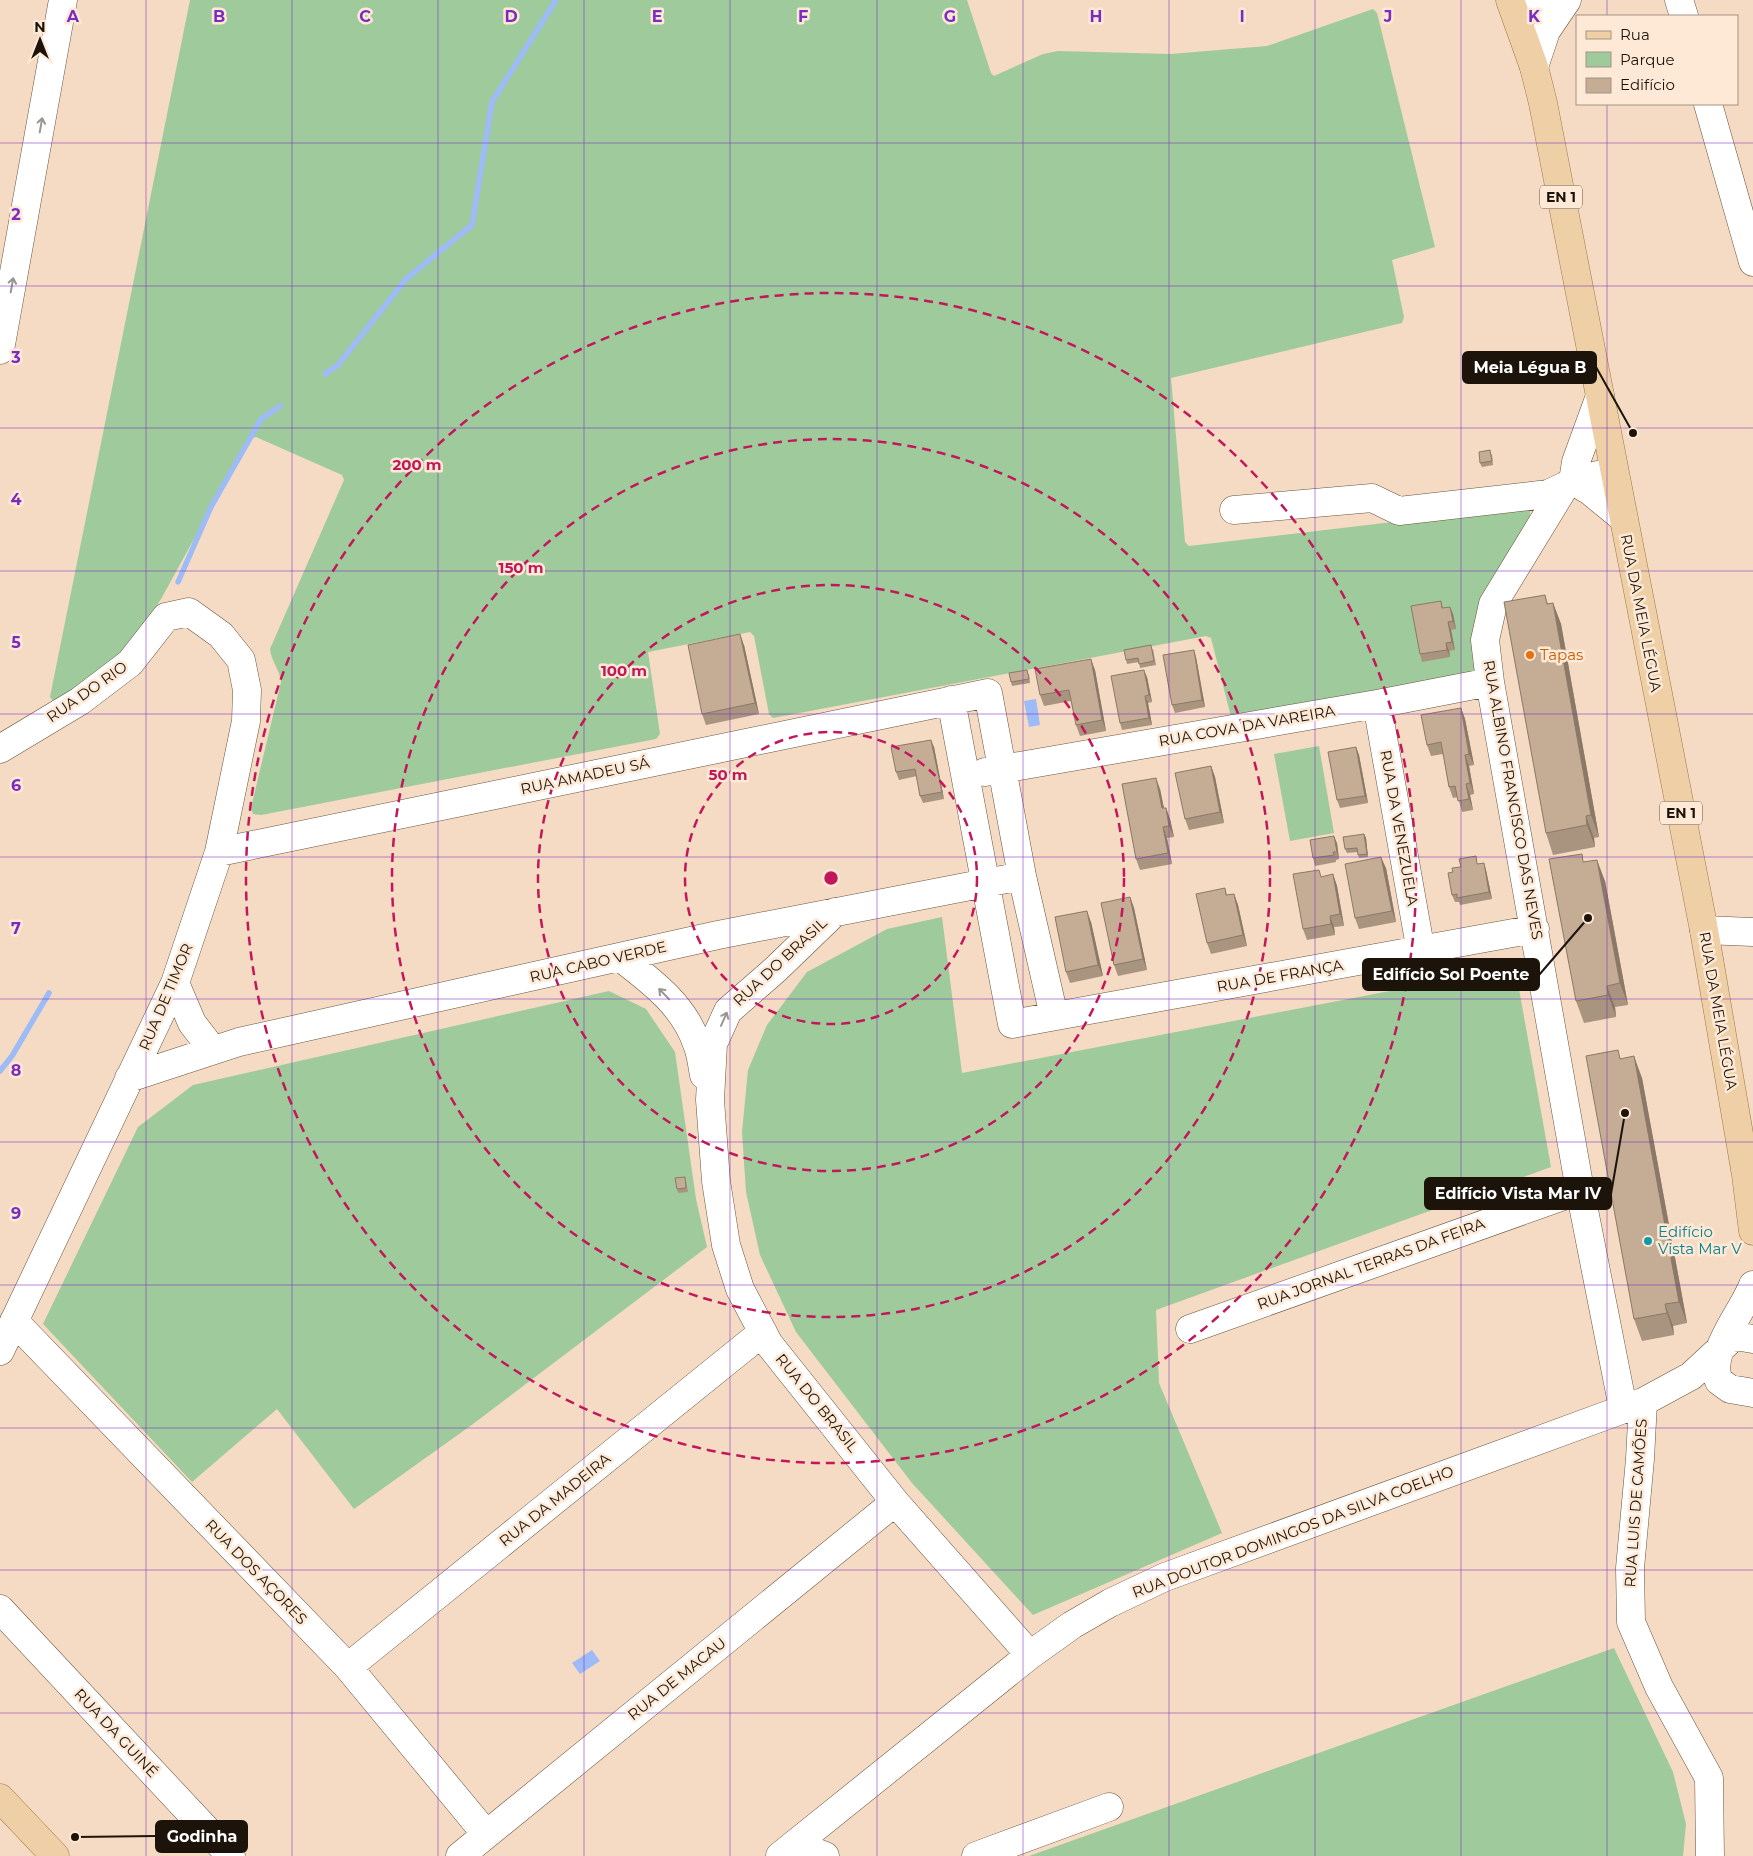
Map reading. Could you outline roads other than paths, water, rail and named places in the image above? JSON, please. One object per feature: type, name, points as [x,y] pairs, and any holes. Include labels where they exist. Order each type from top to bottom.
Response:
[{"type":"main road","name":"RUA DA MEIA LÉGUA","points":[[1510,0],[1534,67],[1600,396],[1704,930],[1745,1166],[1753,1231]]},
{"type":"main road","points":[[0,1798],[55,1856]]},
{"type":"street","points":[[0,350],[63,0]]},
{"type":"street","points":[[1519,0],[1541,2],[1548,0]]},
{"type":"street","points":[[1534,67],[1546,31],[1567,0]]},
{"type":"street","points":[[1679,0],[1684,15]]},
{"type":"street","points":[[1708,105],[1753,262]]},
{"type":"street","name":"RUA ALBINO FRANCISCO DAS NEVES","points":[[1600,396],[1572,476],[1493,604],[1485,640],[1490,682],[1580,1190],[1633,1405]]},
{"type":"street","points":[[1234,510],[1372,498],[1399,511],[1548,494],[1572,476],[1613,462]]},
{"type":"street","points":[[1572,476],[1623,518]]},
{"type":"street","name":"RUA DO RIO","points":[[0,749],[80,701],[130,663],[166,617],[189,612]]},
{"type":"street","name":"RUA DE TIMOR","points":[[0,1351],[175,983],[220,852],[246,721],[247,690],[241,660],[221,635],[189,612]]},
{"type":"street","name":"RUA COVA DA VAREIRA","points":[[965,776],[1377,704],[1490,682]]},
{"type":"street","name":"RUA AMADEU SÁ","points":[[220,852],[988,693],[1003,768]]},
{"type":"street","points":[[951,700],[985,882]]},
{"type":"street","name":"RUA DA VENEZUELA","points":[[1377,704],[1421,952]]},
{"type":"street","points":[[1003,768],[1022,876],[1054,1016]]},
{"type":"street","name":"RUA CABO VERDE","points":[[130,1078],[212,1049],[620,957],[835,912],[1022,876]]},
{"type":"street","name":"RUA DE FRANÇA","points":[[985,882],[1012,1024],[1535,930]]},
{"type":"street","name":"RUA DO BRASIL","points":[[835,912],[776,970],[728,1011],[713,1044],[710,1100],[716,1181],[726,1245],[740,1289],[769,1344],[895,1502],[1030,1655]]},
{"type":"street","points":[[1704,930],[1753,932]]},
{"type":"street","name":"RUA DO BRASIL","points":[[620,957],[655,984],[680,1009],[697,1043],[710,1100]]},
{"type":"street","points":[[175,983],[192,1023],[212,1049]]},
{"type":"street","name":"RUA JORNAL TERRAS DA FEIRA","points":[[1190,1329],[1580,1190]]},
{"type":"street","name":"RUA DOUTOR DOMINGOS DA SILVA COELHO","points":[[788,1850],[1030,1655],[1072,1625],[1110,1603],[1165,1577],[1633,1405],[1692,1376],[1709,1362],[1719,1349],[1747,1302],[1753,1285]]},
{"type":"street","name":"RUA DOS AÇORES","points":[[14,1320],[348,1667],[486,1834]]},
{"type":"street","name":"RUA DA MADEIRA","points":[[348,1667],[763,1332]]},
{"type":"street","name":"RUA DOUTOR DOMINGOS DA SILVA COELHO","points":[[1753,1339],[1732,1338],[1719,1349],[1716,1366],[1719,1381],[1730,1389],[1753,1393]]},
{"type":"street","name":"RUA DOUTOR DOMINGOS DA SILVA COELHO","points":[[1633,1405],[1715,1391],[1753,1393]]},
{"type":"street","name":"RUA LUIS DE CAMÕES","points":[[1633,1405],[1640,1459],[1630,1568],[1631,1622],[1659,1687],[1709,1778],[1710,1856]]},
{"type":"street","name":"RUA DE MACAU","points":[[460,1856],[895,1502]]},
{"type":"street","name":"RUA DA GUINÉ","points":[[0,1609],[231,1856]]},
{"type":"street","points":[[976,1856],[1109,1807]]},
{"type":"street","points":[[788,1850],[824,1856]]},
{"type":"water","points":[[1036,699],[1040,725],[1029,727],[1024,701]]},
{"type":"water","points":[[592,1650],[600,1661],[580,1674],[572,1663]]},
{"type":"waterway","points":[[325,374],[338,365],[406,279],[472,225],[492,102],[556,0]]},
{"type":"waterway","points":[[178,582],[211,507],[261,419],[280,406]]},
{"type":"waterway","points":[[0,1071],[12,1056],[49,993]]},
{"type":"place","name":"Meia Légua B","points":[[1633,433]]},
{"type":"place","name":"Tapas","points":[[1530,655]]},
{"type":"place","name":"Edifício Sol Poente","points":[[1588,918]]},
{"type":"place","name":"Edifício Vista Mar IV","points":[[1625,1113]]},
{"type":"place","name":"Edifício Vista Mar V","points":[[1648,1241]]},
{"type":"place","name":"Godinha","points":[[75,1837]]}]
